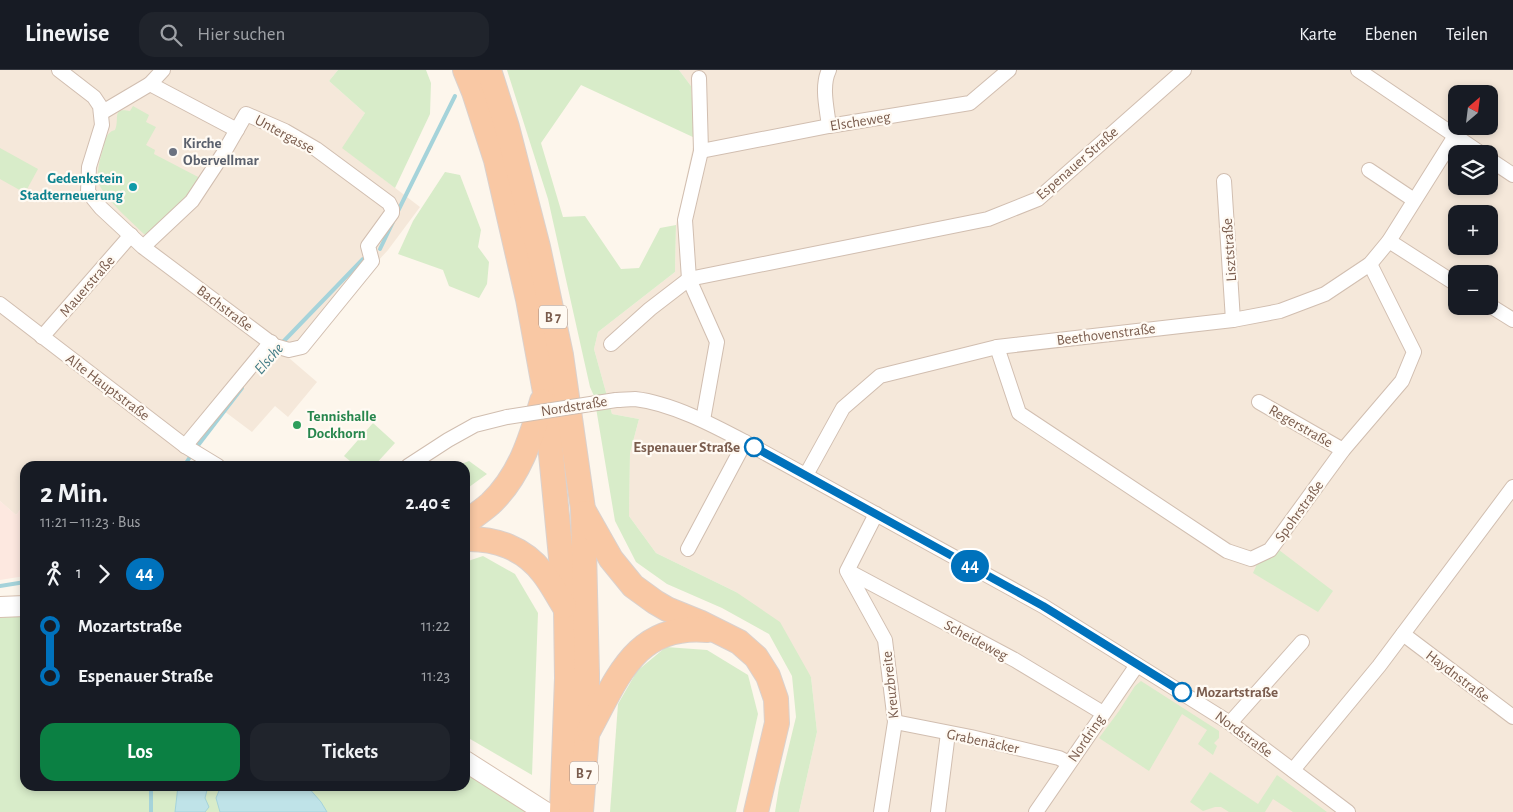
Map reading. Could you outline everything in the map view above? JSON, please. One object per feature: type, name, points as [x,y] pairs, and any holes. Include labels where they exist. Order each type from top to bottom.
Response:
[{"type":"highway","name":"B 7","points":[[465,70],[496,160],[528,299],[545,392],[566,609],[567,678],[562,812]]},
{"type":"highway","name":"B 7","points":[[489,70],[508,127],[538,247],[561,355],[583,509],[587,734],[581,812]]},
{"type":"highway","points":[[470,519],[494,499],[517,469],[530,439],[545,392]]},
{"type":"highway","points":[[583,509],[611,558],[633,586],[655,602],[739,642],[756,657],[768,676],[776,699],[777,717],[775,735],[756,812]]},
{"type":"highway","points":[[470,539],[487,539],[498,542],[529,558],[544,574],[566,609]]},
{"type":"highway","points":[[587,734],[626,663],[644,646],[665,634],[681,630],[697,629],[719,632]]},
{"type":"main road","points":[[0,607],[20,606]]},
{"type":"main road","points":[[470,764],[545,812]]},
{"type":"street","points":[[59,70],[94,97],[100,106],[101,113],[150,84],[163,70]]},
{"type":"street","points":[[829,70],[825,85],[829,126]]},
{"type":"street","name":"Elscheweg","points":[[701,151],[829,126],[970,103],[1009,70]]},
{"type":"street","name":"Espenauer Straße","points":[[611,344],[650,308],[689,279],[988,219],[1038,199],[1184,70]]},
{"type":"street","points":[[1358,70],[1468,145]]},
{"type":"street","points":[[699,78],[701,151],[685,220],[689,279],[717,342],[704,420]]},
{"type":"street","name":"Untergasse","points":[[150,84],[238,130],[246,114],[285,131],[316,149],[388,203],[392,209],[392,213],[368,246],[372,261],[302,347],[278,346]]},
{"type":"street","name":"Bachstraße","points":[[101,113],[102,125],[89,168],[88,192],[101,208],[143,247],[278,346]]},
{"type":"street","points":[[143,247],[192,201],[238,130]]},
{"type":"street","name":"Beethovenstraße","points":[[806,475],[842,408],[880,376],[997,347],[1233,320],[1280,311],[1325,294],[1370,264],[1389,241],[1455,136]]},
{"type":"street","points":[[1498,164],[1513,175]]},
{"type":"street","points":[[1369,170],[1414,200]]},
{"type":"street","name":"Lisztstraße","points":[[1224,181],[1233,320]]},
{"type":"street","name":"Mauerstraße","points":[[42,337],[131,235]]},
{"type":"street","points":[[1389,241],[1448,279]]},
{"type":"street","name":"Spohrstraße","points":[[997,347],[1019,413],[1228,551],[1251,560],[1270,550],[1344,450],[1402,381],[1414,352],[1370,264]]},
{"type":"street","name":"Alte Hauptstraße","points":[[0,304],[186,446],[209,461]]},
{"type":"street","points":[[1498,311],[1513,320]]},
{"type":"street","points":[[186,446],[278,346]]},
{"type":"street","name":"Nordstraße","points":[[416,461],[475,425],[508,417],[616,400],[636,400],[652,403],[704,420],[1043,606],[1230,723],[1348,812]]},
{"type":"street","name":"Regerstraße","points":[[1259,402],[1344,450]]},
{"type":"street","points":[[688,549],[745,442]]},
{"type":"street","points":[[1293,770],[1404,634],[1513,487]]},
{"type":"street","points":[[847,571],[876,514]]},
{"type":"street","name":"Scheideweg","points":[[847,571],[1015,660],[1103,713]]},
{"type":"street","name":"Kreuzbreite","points":[[847,571],[885,640],[895,722],[881,812]]},
{"type":"street","name":"Haydnstraße","points":[[1404,634],[1513,718]]},
{"type":"street","points":[[1230,723],[1302,642]]},
{"type":"street","name":"Nordring","points":[[1036,812],[1137,665]]},
{"type":"street","name":"Grabenäcker","points":[[895,722],[1059,758],[1069,763]]},
{"type":"street","points":[[938,812],[948,733]]},
{"type":"shaded area","points":[[0,70],[338,70],[329,81],[365,113],[343,148],[420,207],[388,250],[289,358],[317,382],[288,417],[275,406],[252,432],[224,411],[198,441],[187,461],[20,461],[20,510],[16,515],[0,501]]},
{"type":"shaded area","points":[[679,70],[1513,70],[1513,812],[799,812],[817,732],[811,677],[736,592],[656,553],[629,516],[630,453],[639,419],[612,414],[594,349],[598,332],[675,272],[676,225],[695,138],[691,86]]},
{"type":"shaded area","points":[[0,501],[16,515],[20,510],[20,577],[0,580]]},
{"type":"green space","points":[[338,70],[426,70],[431,83],[430,114],[395,188],[342,148],[365,113],[329,81]]},
{"type":"green space","points":[[507,70],[679,70],[691,86],[695,138],[581,85],[541,143],[563,217],[585,216],[621,269],[639,268],[660,228],[676,225],[675,272],[598,332],[594,349],[612,414],[639,419],[630,453],[629,516],[656,553],[736,592],[780,622],[811,677],[817,732],[799,812],[775,812],[796,717],[792,676],[769,634],[722,608],[667,584],[636,562],[615,521],[594,396],[590,387],[548,199]]},
{"type":"green space","points":[[133,106],[149,115],[146,122],[156,127],[146,145],[155,150],[154,154],[202,179],[148,235],[144,234],[110,201],[98,180],[99,165],[106,137],[115,130],[118,112],[130,111]]},
{"type":"green space","points":[[0,148],[38,169],[25,193],[0,179]]},
{"type":"green space","points":[[445,172],[460,175],[481,230],[478,247],[489,262],[487,284],[479,298],[449,286],[443,270],[398,254],[413,221]]},
{"type":"green space","points":[[373,423],[395,443],[379,461],[350,461],[344,456]]},
{"type":"green space","points":[[470,462],[487,474],[470,486]]},
{"type":"green space","points":[[1279,550],[1333,591],[1318,612],[1253,573],[1257,564],[1273,556]]},
{"type":"green space","points":[[483,556],[515,574],[538,613],[532,775],[470,739],[470,560]]},
{"type":"green space","points":[[20,606],[20,791],[470,791],[470,764],[545,812],[0,812],[0,607]]},
{"type":"green space","points":[[666,647],[707,650],[748,675],[758,714],[736,812],[610,812],[618,704],[637,671]]},
{"type":"green space","points":[[1141,681],[1219,731],[1219,738],[1214,743],[1217,746],[1213,755],[1198,744],[1207,730],[1182,714],[1149,771],[1099,738],[1135,686]]},
{"type":"green space","points":[[1210,772],[1258,804],[1277,775],[1327,812],[1293,812],[1273,799],[1265,812],[1229,812],[1221,807],[1203,811],[1190,802]]},
{"type":"water","points":[[177,791],[207,791],[205,798],[209,807],[205,812],[175,812]]},
{"type":"water","points":[[219,791],[311,791],[327,812],[220,812],[216,798]]},
{"type":"waterway","name":"Elsche","points":[[397,213],[455,96]]},
{"type":"waterway","name":"Elsche","points":[[380,249],[393,222]]},
{"type":"waterway","name":"Elsche","points":[[281,344],[363,259]]},
{"type":"waterway","name":"Elsche","points":[[196,448],[242,388]]},
{"type":"waterway","name":"Elsche","points":[[187,461],[192,454]]},
{"type":"waterway","name":"Elsche","points":[[0,586],[20,583]]},
{"type":"waterway","name":"Elsche","points":[[151,791],[151,812]]},
{"type":"bus line","name":"44","points":[[754,447],[1043,606],[1182,692]]},
{"type":"place","name":"Kirche Obervellmar","points":[[173,152]]},
{"type":"place","name":"Gedenkstein Stadterneuerung","points":[[133,187]]},
{"type":"place","name":"Tennishalle Dockhorn","points":[[297,425]]},
{"type":"place","name":"Espenauer Straße","points":[[754,447]]},
{"type":"place","name":"Mozartstraße","points":[[1182,692]]}]
